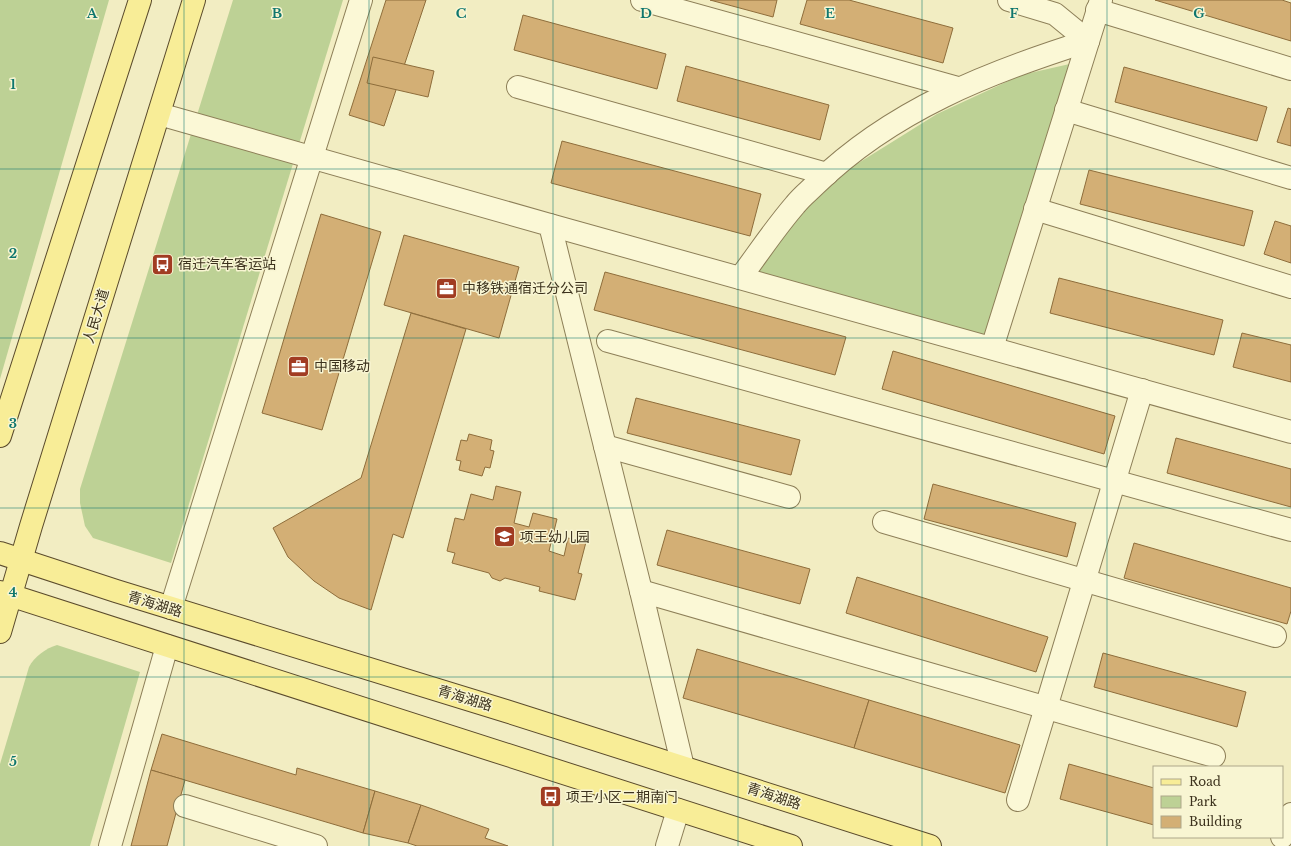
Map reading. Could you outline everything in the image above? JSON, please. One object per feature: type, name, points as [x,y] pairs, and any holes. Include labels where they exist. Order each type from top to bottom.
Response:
[{"type":"main road","points":[[0,436],[140,0]]},
{"type":"main road","name":"人民大道","points":[[0,632],[6,594],[21,560],[194,0]]},
{"type":"main road","name":"青海湖路","points":[[0,553],[171,608],[506,711],[930,846]]},
{"type":"main road","points":[[6,594],[791,846]]},
{"type":"street","points":[[171,608],[361,0]]},
{"type":"street","points":[[642,0],[958,88]]},
{"type":"street","points":[[1009,0],[1055,14],[1088,41]]},
{"type":"street","points":[[992,348],[1099,5],[1291,69]]},
{"type":"street","points":[[740,278],[795,205],[839,162],[895,122],[958,88],[1033,58],[1088,41]]},
{"type":"street","points":[[518,87],[827,174]]},
{"type":"street","points":[[1066,110],[1291,178]]},
{"type":"street","points":[[159,114],[1291,432]]},
{"type":"street","points":[[1035,209],[1291,287]]},
{"type":"street","points":[[550,225],[683,767]]},
{"type":"street","points":[[608,341],[1291,530]]},
{"type":"street","points":[[1018,800],[1142,390]]},
{"type":"street","points":[[605,446],[789,497]]},
{"type":"street","points":[[884,522],[1275,636]]},
{"type":"street","points":[[641,591],[1214,756]]},
{"type":"street","points":[[110,846],[167,646]]},
{"type":"street","points":[[185,806],[316,846]]},
{"type":"street","points":[[667,846],[678,810]]},
{"type":"street","points":[[1283,834],[1291,814]]},
{"type":"green space","points":[[0,0],[109,0],[0,379]]},
{"type":"green space","points":[[233,0],[343,0],[171,563],[93,538],[85,526],[80,503],[80,489]]},
{"type":"green space","points":[[1074,63],[987,338],[754,273],[798,216],[844,172],[937,114],[1021,75]]},
{"type":"green space","points":[[57,645],[140,672],[90,846],[0,846],[0,764],[29,667],[41,653]]},
{"type":"building","points":[[386,0],[426,0],[384,126],[349,115]]},
{"type":"building","points":[[710,0],[777,0],[773,17]]},
{"type":"building","points":[[807,0],[849,0],[953,28],[943,63],[800,24]]},
{"type":"building","points":[[1155,0],[1282,0],[1291,3],[1291,41]]},
{"type":"building","points":[[523,15],[666,54],[657,89],[514,50]]},
{"type":"building","points":[[373,57],[434,71],[428,97],[367,83]]},
{"type":"building","points":[[686,66],[829,105],[820,140],[677,101]]},
{"type":"building","points":[[1124,67],[1267,107],[1257,141],[1115,102]]},
{"type":"building","points":[[1288,108],[1291,109],[1291,146],[1277,142]]},
{"type":"building","points":[[562,141],[761,194],[750,236],[551,183]]},
{"type":"building","points":[[1089,170],[1253,211],[1244,246],[1080,204]]},
{"type":"building","points":[[321,214],[381,232],[322,430],[262,413]]},
{"type":"building","points":[[1275,221],[1291,226],[1291,263],[1264,254]]},
{"type":"building","points":[[404,235],[519,267],[499,338],[384,305]]},
{"type":"building","points":[[605,272],[846,337],[835,375],[594,310]]},
{"type":"building","points":[[1059,278],[1223,320],[1214,355],[1050,313]]},
{"type":"building","points":[[411,313],[466,329],[403,538],[393,534],[371,610],[339,598],[314,581],[288,557],[273,528],[361,478]]},
{"type":"building","points":[[1242,333],[1291,345],[1291,382],[1233,367]]},
{"type":"building","points":[[893,351],[1115,416],[1104,454],[882,389]]},
{"type":"building","points":[[636,398],[800,440],[791,475],[627,433]]},
{"type":"building","points":[[469,434],[492,440],[490,450],[494,451],[490,468],[485,467],[482,476],[459,470],[461,461],[456,460],[461,440],[467,441]]},
{"type":"building","points":[[1176,438],[1291,469],[1291,507],[1167,473]]},
{"type":"building","points":[[933,484],[1076,523],[1067,557],[924,519]]},
{"type":"building","points":[[496,486],[521,492],[514,523],[529,527],[533,513],[557,519],[549,551],[564,556],[568,538],[586,542],[578,573],[582,574],[575,600],[539,591],[540,587],[505,578],[500,581],[492,578],[489,573],[452,563],[455,553],[447,551],[455,518],[464,520],[471,494],[493,500]]},
{"type":"building","points":[[667,530],[810,569],[800,604],[657,565]]},
{"type":"building","points":[[1134,543],[1291,588],[1291,611],[1287,624],[1124,578]]},
{"type":"building","points":[[857,577],[1048,637],[1036,672],[846,613]]},
{"type":"building","points":[[697,649],[869,700],[854,748],[683,698]]},
{"type":"building","points":[[1103,653],[1246,692],[1237,727],[1094,687]]},
{"type":"building","points":[[869,700],[1020,745],[1005,793],[854,748]]},
{"type":"building","points":[[162,734],[296,775],[297,768],[375,791],[363,833],[151,770]]},
{"type":"building","points":[[1069,764],[1153,788],[1153,825],[1060,799]]},
{"type":"building","points":[[151,770],[185,780],[167,846],[131,846]]},
{"type":"building","points":[[375,791],[421,805],[408,843],[363,833]]},
{"type":"building","points":[[421,805],[489,829],[485,838],[508,846],[417,846],[408,843]]},
{"type":"place","name":"宿迁汽车客运站","points":[[163,264]]},
{"type":"place","name":"中移铁通宿迁分公司","points":[[447,288]]},
{"type":"place","name":"中国移动","points":[[298,366]]},
{"type":"place","name":"项王幼儿园","points":[[504,537]]},
{"type":"place","name":"项王小区二期南门","points":[[550,797]]}]
